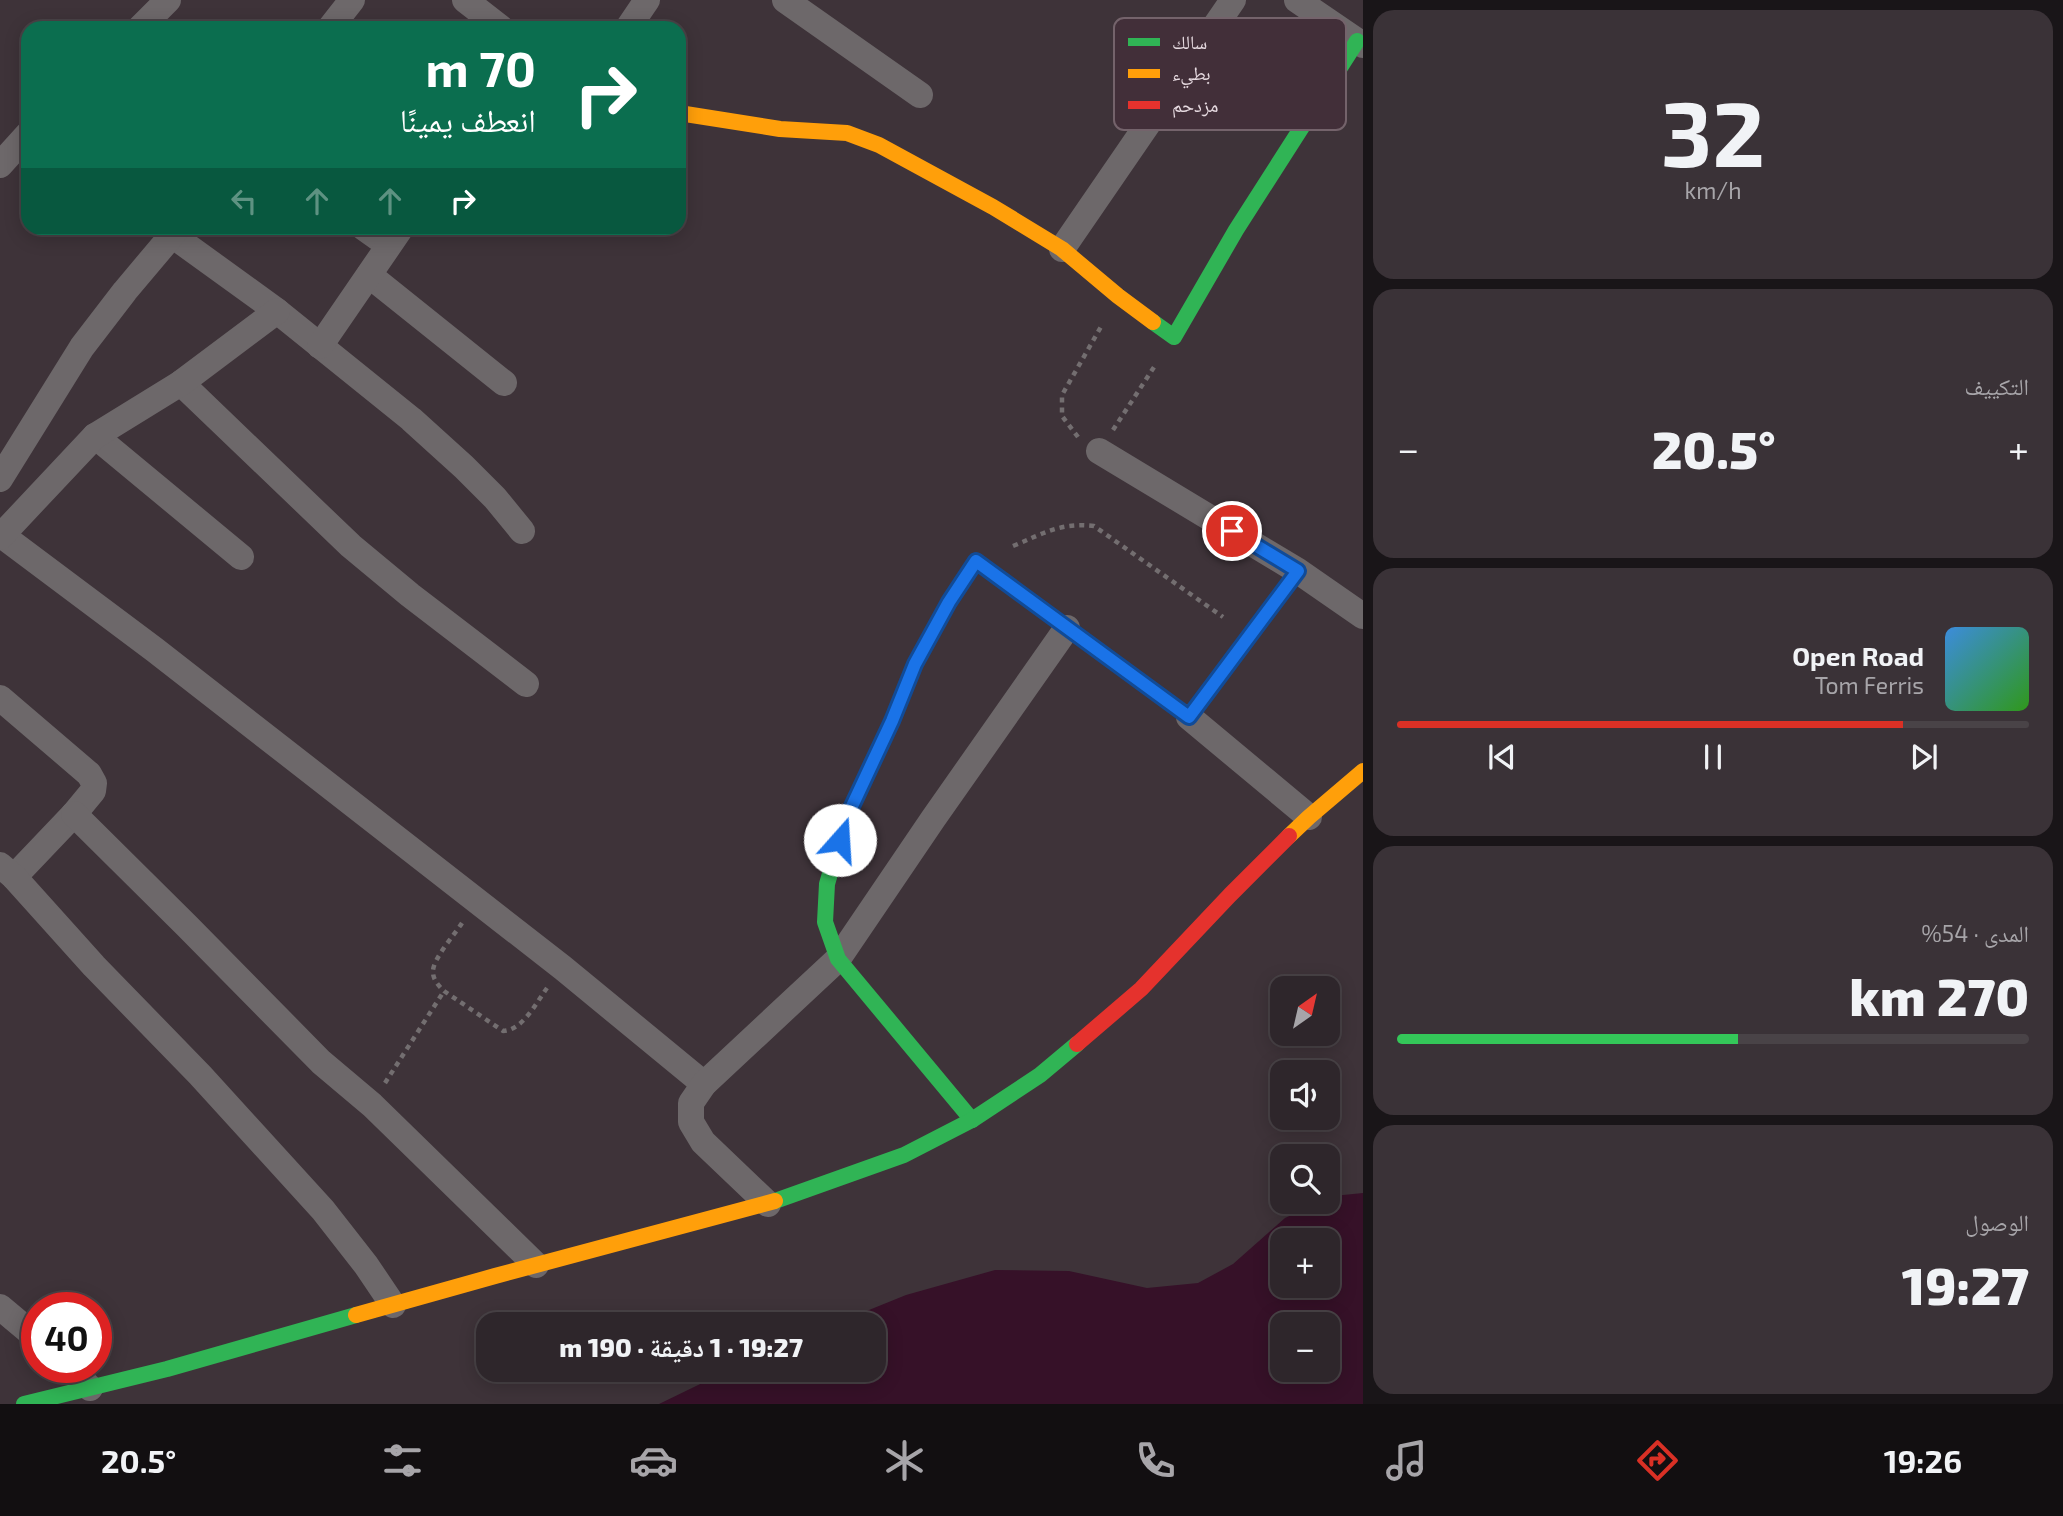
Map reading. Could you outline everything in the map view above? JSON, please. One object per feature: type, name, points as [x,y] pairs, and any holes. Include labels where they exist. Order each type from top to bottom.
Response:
[{"type":"street","points":[[147,21],[168,0]]},
{"type":"street","points":[[336,21],[352,0]]},
{"type":"street","points":[[465,0],[492,21]]},
{"type":"street","points":[[633,21],[647,0]]},
{"type":"street","points":[[785,0],[920,95]]},
{"type":"street","points":[[1221,18],[1233,0]]},
{"type":"street","points":[[1297,0],[1323,18]]},
{"type":"street","points":[[1346,64],[1360,43]]},
{"type":"street","points":[[686,114],[780,129],[847,133],[879,145],[993,206],[1062,249],[1118,296],[1174,337],[1236,230],[1302,130]]},
{"type":"street","points":[[1062,249],[1144,130]]},
{"type":"street","points":[[0,165],[21,142]]},
{"type":"street","points":[[0,479],[82,347],[172,235]]},
{"type":"street","points":[[180,235],[411,419],[464,467],[523,531]]},
{"type":"street","points":[[320,346],[394,236]]},
{"type":"street","points":[[369,275],[504,383]]},
{"type":"street","points":[[277,311],[181,383],[95,436],[0,535],[155,650],[563,968],[704,1084]]},
{"type":"street","points":[[181,383],[351,546],[526,684]]},
{"type":"street","points":[[95,436],[241,557]]},
{"type":"street","points":[[1099,451],[1298,571],[1363,616]]},
{"type":"street","points":[[972,1121],[838,959],[825,922],[827,884],[846,819],[892,721],[915,664],[949,602],[976,561],[1189,717],[1309,817]]},
{"type":"street","points":[[1189,717],[1298,571]]},
{"type":"street","points":[[768,1204],[704,1142],[691,1122],[691,1103],[704,1084],[838,959],[1067,628]]},
{"type":"street","points":[[0,698],[89,774],[94,783],[93,791],[74,814],[7,871],[323,1210],[393,1305]]},
{"type":"street","points":[[24,1404],[167,1368],[536,1265],[768,1204],[904,1155],[972,1121],[1040,1076],[1141,989],[1309,817],[1363,771]]},
{"type":"street","points":[[74,814],[321,1062],[372,1105],[536,1265]]},
{"type":"street","points":[[0,1307],[21,1325]]},
{"type":"street","points":[[85,1383],[90,1388]]},
{"type":"path","points":[[1118,296],[1062,395],[1062,416],[1077,436],[1099,451],[1174,337]]},
{"type":"path","points":[[976,561],[1058,528],[1075,524],[1094,526],[1250,636]]},
{"type":"path","points":[[476,902],[435,964],[433,973],[444,991],[503,1031],[511,1031],[521,1024],[563,968]]},
{"type":"path","points":[[372,1105],[444,991]]},
{"type":"shaded area","points":[[1363,1193],[1363,1404],[659,1404],[704,1382],[886,1382],[886,1312],[864,1312],[906,1295],[995,1270],[1069,1271],[1147,1288],[1198,1283],[1233,1264],[1270,1231],[1270,1298],[1340,1298],[1340,1228],[1274,1228],[1294,1214],[1340,1214],[1340,1195]]},
{"type":"traffic: fast","points":[[1346,58],[1357,41]]},
{"type":"traffic: fast","points":[[1153,322],[1174,337],[1236,230],[1300,130]]},
{"type":"traffic: fast","points":[[972,1120],[838,959],[825,922],[827,884],[846,819],[892,721],[915,664],[949,602],[976,561],[1002,580]]},
{"type":"traffic: fast","points":[[775,1201],[904,1155],[972,1120],[1040,1075],[1077,1044]]},
{"type":"traffic: fast","points":[[24,1404],[167,1369],[356,1315]]},
{"type":"traffic: slow","points":[[686,114],[780,129],[847,133],[879,145],[993,207],[1062,249],[1153,322]]},
{"type":"traffic: slow","points":[[1289,836],[1363,771]]},
{"type":"traffic: slow","points":[[356,1315],[775,1201]]},
{"type":"traffic: jam","points":[[1002,580],[1189,717],[1298,571]]},
{"type":"traffic: jam","points":[[1077,1044],[1141,989],[1289,836]]},
{"type":"route","points":[[840,840],[846,819],[892,721],[915,664],[949,602],[976,561],[1189,717],[1298,571],[1232,531]]}]
